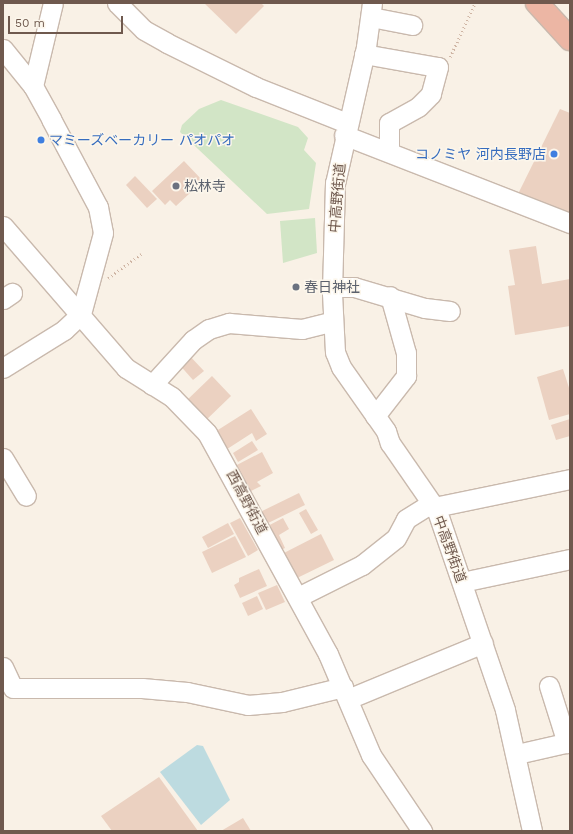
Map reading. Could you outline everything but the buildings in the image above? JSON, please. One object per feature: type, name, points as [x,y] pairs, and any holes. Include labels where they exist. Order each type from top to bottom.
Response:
[{"type":"highway","points":[[537,3],[570,39]]},
{"type":"street","points":[[33,86],[53,3]]},
{"type":"street","points":[[117,3],[144,30],[256,87],[346,129],[389,152],[570,223]]},
{"type":"street","points":[[372,10],[412,25]]},
{"type":"street","name":"中高野街道","points":[[372,10],[364,54],[346,129],[336,183],[333,287],[335,352],[341,367],[435,507],[483,643],[517,754],[532,831]]},
{"type":"street","points":[[3,49],[33,86],[102,220],[102,246],[85,294],[81,314],[64,330],[3,368]]},
{"type":"street","points":[[364,54],[438,67],[431,94],[418,107],[389,123],[389,152]]},
{"type":"street","name":"西高野街道","points":[[3,226],[81,314],[126,368],[186,408],[207,433],[298,597],[345,693],[371,756],[422,831]]},
{"type":"street","points":[[333,287],[354,287],[390,296],[425,308],[450,311]]},
{"type":"street","points":[[375,416],[406,376],[406,353],[390,296]]},
{"type":"street","points":[[152,385],[193,340],[209,329],[229,322],[302,329],[333,321]]},
{"type":"street","points":[[3,458],[8,478],[26,496]]},
{"type":"street","points":[[298,597],[362,565],[396,538],[406,519],[427,506],[435,507],[570,479]]},
{"type":"street","points":[[462,582],[570,559]]},
{"type":"street","points":[[3,667],[13,688],[142,688],[187,692],[248,705],[345,693],[483,643]]},
{"type":"street","points":[[517,754],[568,743],[549,686]]},
{"type":"path","points":[[438,67],[444,71],[475,3]]},
{"type":"path","points":[[85,294],[141,254]]},
{"type":"green space","points":[[221,100],[298,127],[308,138],[304,150],[316,163],[309,209],[267,214],[180,132],[182,125],[199,109]]},
{"type":"green space","points":[[315,218],[317,253],[283,263],[280,221]]},
{"type":"water","points":[[197,745],[203,746],[230,800],[201,825],[160,772]]},
{"type":"place","name":"マミーズベーカリー パオパオ","points":[[41,140]]},
{"type":"place","name":"コノミヤ 河内長野店","points":[[554,154]]},
{"type":"place","name":"松林寺","points":[[176,186]]},
{"type":"place","name":"春日神社","points":[[296,287]]}]
